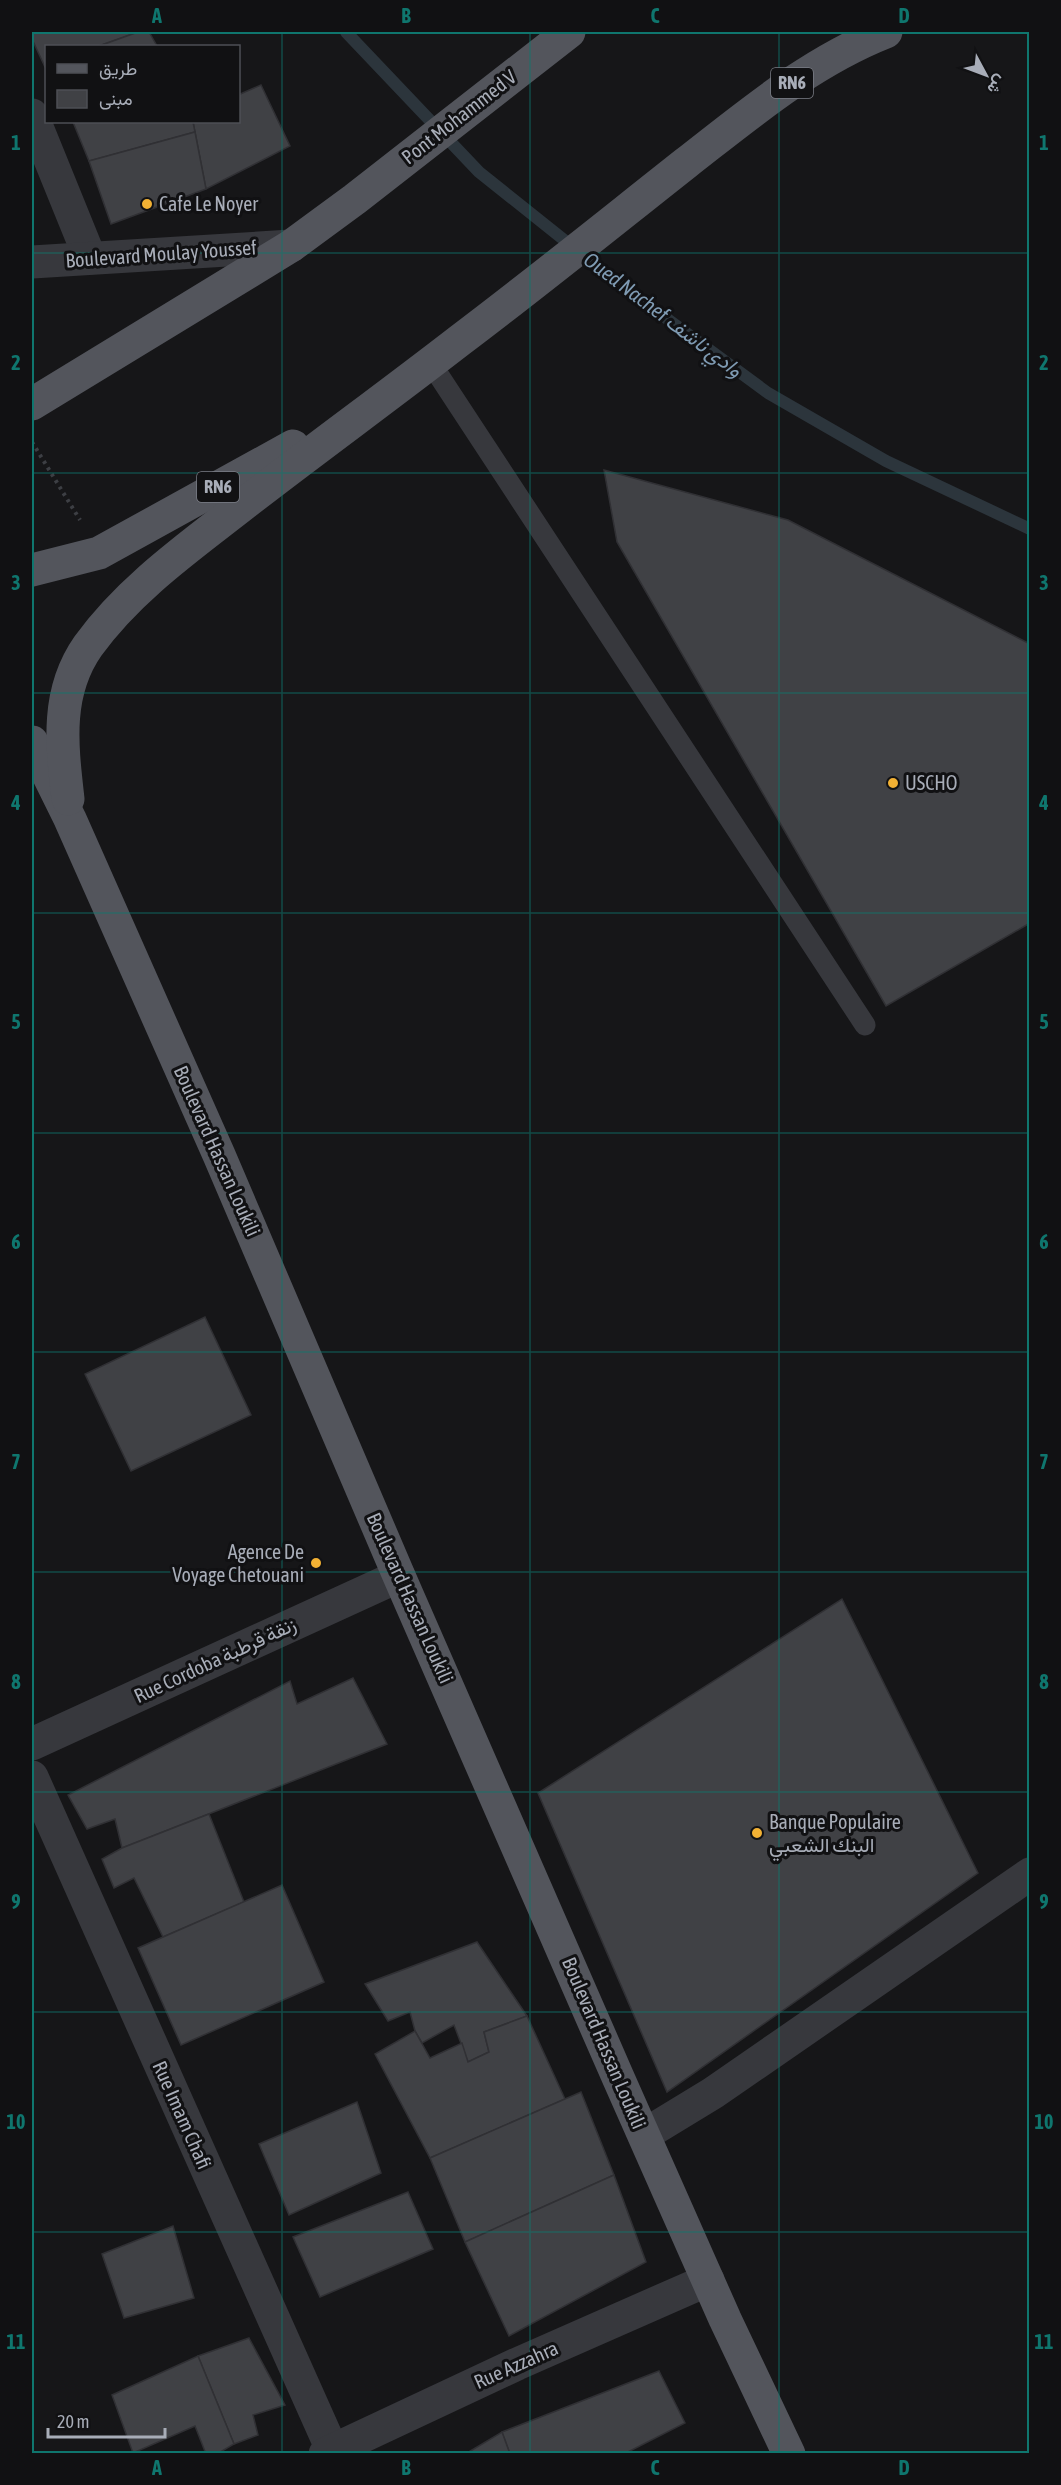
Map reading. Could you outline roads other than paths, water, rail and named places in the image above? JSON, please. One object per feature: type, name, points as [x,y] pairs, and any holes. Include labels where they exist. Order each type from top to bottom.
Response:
[{"type":"main road","name":"RN6","points":[[32,570],[99,553],[387,394],[459,341],[761,104],[824,61],[886,32]]},
{"type":"main road","name":"Pont Mohammed V","points":[[32,404],[291,246],[355,199],[566,34]]},
{"type":"main road","points":[[70,819],[64,759],[66,692],[87,648],[126,602],[190,546],[387,394]]},
{"type":"main road","name":"Boulevard Hassan Loukili","points":[[32,742],[70,819],[219,1155],[399,1576],[644,2135],[789,2454]]},
{"type":"street","points":[[32,114],[90,258]]},
{"type":"street","name":"Boulevard Moulay Youssef","points":[[32,262],[291,246]]},
{"type":"street","name":"Rue Cordoba زنقة قرطبة","points":[[32,1744],[399,1576]]},
{"type":"street","name":"Rue Imam Chafi","points":[[32,1777],[331,2452]]},
{"type":"street","points":[[644,2135],[713,2093],[1029,1874]]},
{"type":"street","name":"Rue Azzahra","points":[[331,2452],[518,2364],[708,2280]]},
{"type":"lane","points":[[430,363],[865,1025]]},
{"type":"waterway","name":"Oued Nachef وادي ناشف","points":[[346,32],[479,172],[613,279],[768,393],[886,461],[1030,529]]},
{"type":"place","name":"Cafe Le Noyer","points":[[147,204]]},
{"type":"place","name":"USCHO","points":[[893,783]]},
{"type":"place","name":"Agence De Voyage Chetouani","points":[[316,1563]]},
{"type":"place","name":"Banque Populaire البنك الشعبي","points":[[757,1833]]}]
